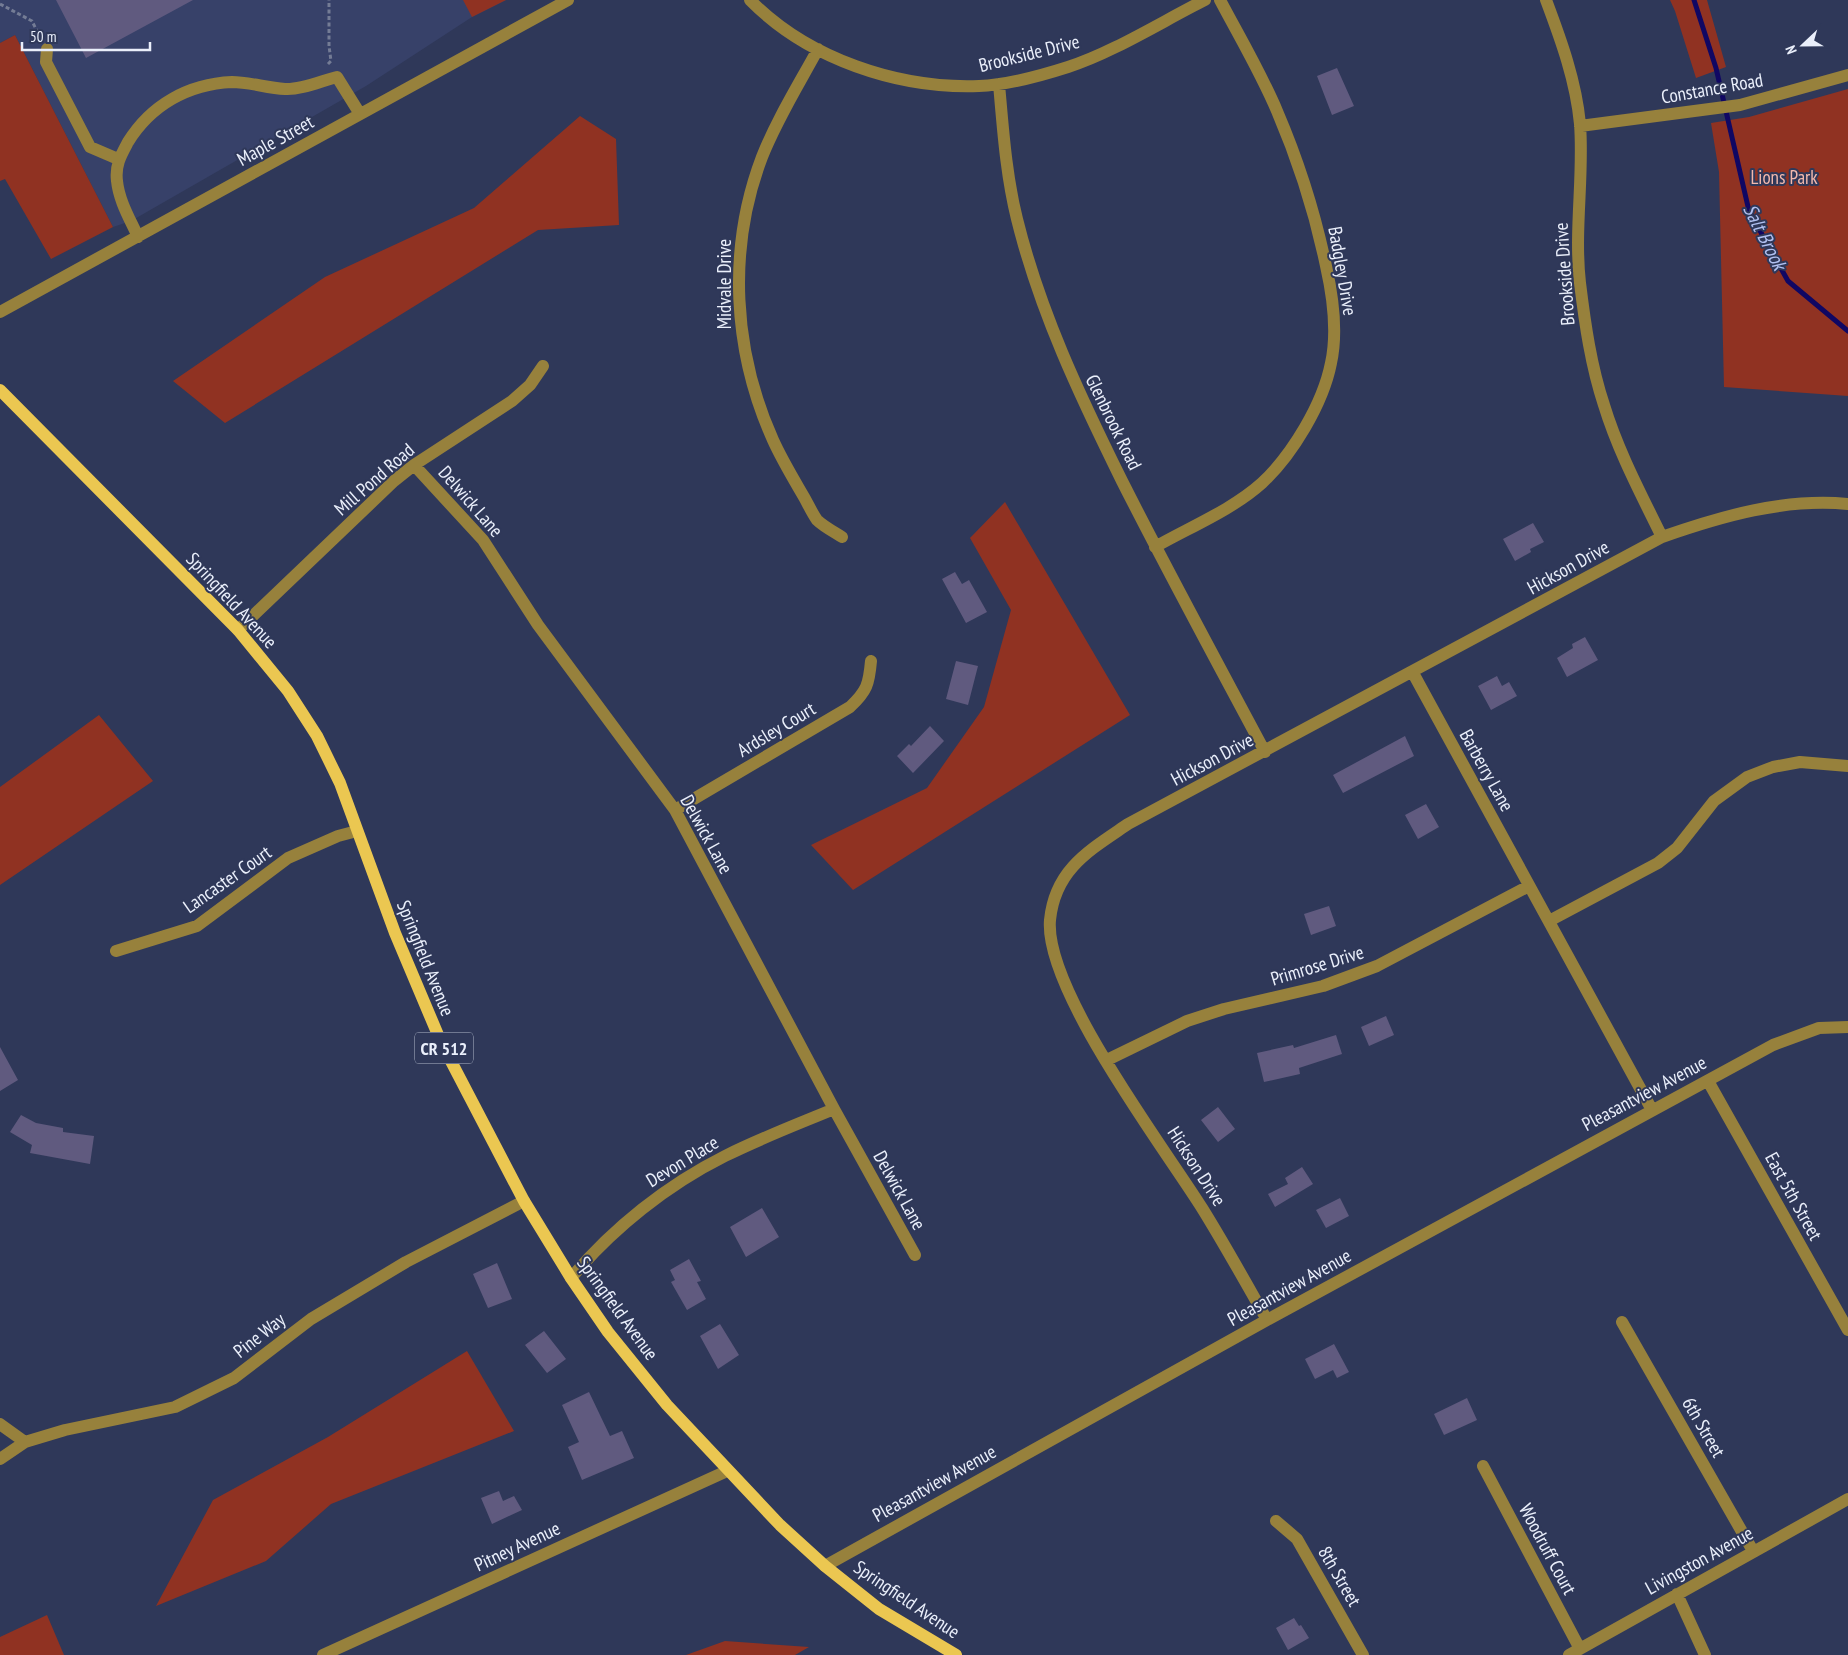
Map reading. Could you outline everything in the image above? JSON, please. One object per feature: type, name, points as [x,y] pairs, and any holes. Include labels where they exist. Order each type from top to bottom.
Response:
[{"type":"main road","name":"Springfield Avenue","points":[[0,390],[238,630],[288,691],[317,736],[340,782],[394,933],[441,1042],[524,1200],[570,1278],[614,1339],[667,1405],[726,1470],[780,1525],[824,1566],[879,1608],[956,1655]]},
{"type":"street","name":"Maple Street","points":[[0,312],[568,0]]},
{"type":"street","name":"Brookside Drive","points":[[750,0],[787,30],[818,49],[863,68],[912,81],[945,85],[999,84],[1069,67],[1094,57],[1204,0]]},
{"type":"street","name":"Badgley Drive","points":[[1155,547],[1240,500],[1262,483],[1281,464],[1310,418],[1331,364],[1334,332],[1331,291],[1316,223],[1277,111],[1220,0]]},
{"type":"street","name":"Brookside Drive","points":[[1546,0],[1560,38],[1576,94],[1580,126],[1580,281],[1589,349],[1608,415],[1633,478],[1662,537]]},
{"type":"street","points":[[46,48],[46,62],[90,146],[118,159]]},
{"type":"street","name":"Midvale Drive","points":[[818,49],[767,146],[750,194],[742,240],[739,306],[743,344],[751,381],[762,417],[778,452],[817,520],[842,537]]},
{"type":"street","name":"Constance Road","points":[[1580,126],[1740,105],[1848,75]]},
{"type":"street","points":[[138,237],[122,201],[117,180],[118,159],[138,126],[151,112],[168,100],[211,85],[233,82],[287,89],[337,77],[360,114]]},
{"type":"street","name":"Glenbrook Road","points":[[999,84],[1008,173],[1017,218],[1034,277],[1063,358],[1155,547],[1265,752]]},
{"type":"street","name":"Mill Pond Road","points":[[238,630],[394,481],[414,465],[512,401],[530,385],[543,366]]},
{"type":"street","name":"Delwick Lane","points":[[414,465],[483,540],[538,625],[675,810],[834,1109],[915,1255]]},
{"type":"street","name":"Hickson Drive","points":[[1267,1320],[1202,1208],[1107,1060],[1081,1014],[1053,952],[1050,919],[1054,902],[1068,871],[1079,858],[1128,824],[1413,673],[1662,537],[1712,519],[1755,509],[1799,504],[1848,504]]},
{"type":"street","name":"Ardsley Court","points":[[675,810],[850,707],[862,695],[869,683],[871,661]]},
{"type":"street","name":"Barberry Lane","points":[[1413,673],[1549,921]]},
{"type":"street","points":[[1652,1110],[1549,921],[1658,863],[1676,848],[1714,801],[1747,777],[1773,767],[1800,762],[1848,766]]},
{"type":"street","name":"Lancaster Court","points":[[116,951],[197,926],[288,858],[338,836],[357,831]]},
{"type":"street","name":"Primrose Drive","points":[[1107,1060],[1187,1021],[1224,1009],[1323,986],[1377,966],[1529,886]]},
{"type":"street","name":"Pleasantview Avenue","points":[[824,1566],[1267,1320],[1773,1045],[1819,1028],[1848,1027]]},
{"type":"street","name":"East 5th Street","points":[[1708,1081],[1848,1330]]},
{"type":"street","name":"Devon Place","points":[[570,1278],[590,1255],[652,1201],[724,1156],[834,1109]]},
{"type":"street","name":"Pine Way","points":[[0,1459],[25,1442],[65,1430],[175,1407],[234,1378],[311,1319],[406,1262],[524,1200]]},
{"type":"street","name":"6th Street","points":[[1622,1322],[1753,1551]]},
{"type":"street","points":[[0,1424],[25,1442]]},
{"type":"street","name":"Woodruff Court","points":[[1483,1466],[1575,1652]]},
{"type":"street","name":"Pitney Avenue","points":[[322,1655],[726,1470]]},
{"type":"street","name":"Livingston Avenue","points":[[1575,1652],[1848,1499]]},
{"type":"street","name":"8th Street","points":[[1276,1521],[1297,1539],[1363,1655]]},
{"type":"street","points":[[1677,1594],[1705,1655]]},
{"type":"path","points":[[328,64],[332,61],[329,46],[329,0]]},
{"type":"path","points":[[0,4],[32,21],[46,48]]},
{"type":"shaded area","points":[[0,0],[506,0],[472,17],[366,86],[131,221],[113,227],[15,35],[0,43]]},
{"type":"green space","points":[[463,0],[506,0],[472,17]]},
{"type":"green space","points":[[1670,0],[1707,0],[1726,67],[1696,78]]},
{"type":"green space","points":[[15,35],[113,227],[51,259],[5,179],[0,181],[0,43]]},
{"type":"green space","name":"Lions Park","points":[[1848,89],[1848,396],[1724,387],[1719,172],[1711,123],[1749,117]]},
{"type":"green space","points":[[580,116],[616,139],[619,225],[538,230],[225,423],[173,381],[325,277],[474,208]]},
{"type":"green space","points":[[1005,502],[1130,715],[853,890],[811,845],[927,788],[984,707],[1011,610],[970,538]]},
{"type":"green space","points":[[99,715],[153,781],[0,885],[0,787]]},
{"type":"green space","points":[[467,1351],[514,1431],[331,1504],[266,1561],[156,1606],[213,1500],[328,1437]]},
{"type":"green space","points":[[47,1615],[64,1655],[0,1655],[0,1637]]},
{"type":"green space","points":[[725,1641],[809,1647],[795,1655],[686,1655]]},
{"type":"building","points":[[56,0],[193,0],[86,58]]},
{"type":"building","points":[[1337,68],[1354,106],[1332,115],[1317,76]]},
{"type":"building","points":[[1533,523],[1544,542],[1530,549],[1531,552],[1515,561],[1503,539]]},
{"type":"building","points":[[955,572],[962,584],[969,580],[987,612],[966,623],[942,579]]},
{"type":"building","points":[[1585,637],[1598,660],[1567,677],[1557,658],[1573,648],[1572,644]]},
{"type":"building","points":[[956,661],[978,666],[968,705],[946,699]]},
{"type":"building","points":[[1497,676],[1502,686],[1509,682],[1517,696],[1491,710],[1478,686]]},
{"type":"building","points":[[930,726],[944,741],[913,773],[897,756],[909,744],[911,746]]},
{"type":"building","points":[[1405,736],[1414,756],[1343,793],[1333,775]]},
{"type":"building","points":[[1426,804],[1439,827],[1418,839],[1405,815]]},
{"type":"building","points":[[1329,906],[1336,926],[1311,935],[1304,914]]},
{"type":"building","points":[[1386,1016],[1394,1035],[1369,1046],[1361,1027]]},
{"type":"building","points":[[1336,1035],[1342,1054],[1299,1068],[1300,1074],[1264,1082],[1257,1053],[1293,1045],[1294,1048]]},
{"type":"building","points":[[0,1047],[18,1080],[0,1091]]},
{"type":"building","points":[[1218,1107],[1235,1129],[1218,1142],[1201,1120]]},
{"type":"building","points":[[21,1115],[36,1123],[63,1128],[63,1132],[94,1136],[90,1164],[30,1153],[32,1145],[10,1132]]},
{"type":"building","points":[[1302,1167],[1313,1184],[1275,1207],[1268,1194],[1288,1184],[1285,1178]]},
{"type":"building","points":[[1340,1198],[1349,1216],[1326,1228],[1316,1210]]},
{"type":"building","points":[[762,1208],[779,1237],[746,1257],[730,1227]]},
{"type":"building","points":[[689,1259],[701,1281],[697,1282],[706,1299],[687,1310],[671,1282],[675,1280],[670,1270]]},
{"type":"building","points":[[497,1263],[512,1299],[488,1308],[473,1274]]},
{"type":"building","points":[[720,1324],[739,1355],[718,1369],[700,1336]]},
{"type":"building","points":[[544,1331],[566,1359],[547,1373],[525,1345]]},
{"type":"building","points":[[1334,1344],[1349,1372],[1337,1378],[1333,1370],[1315,1379],[1305,1359]]},
{"type":"building","points":[[589,1392],[610,1436],[622,1431],[634,1458],[582,1480],[568,1447],[579,1442],[562,1405]]},
{"type":"building","points":[[1467,1398],[1477,1420],[1444,1435],[1434,1414]]},
{"type":"building","points":[[499,1491],[503,1501],[514,1496],[522,1510],[492,1524],[481,1498]]},
{"type":"building","points":[[1294,1618],[1309,1638],[1288,1650],[1276,1628]]},
{"type":"waterway","name":"Salt Brook","points":[[1694,0],[1716,68],[1749,211],[1788,281],[1848,331]]}]
